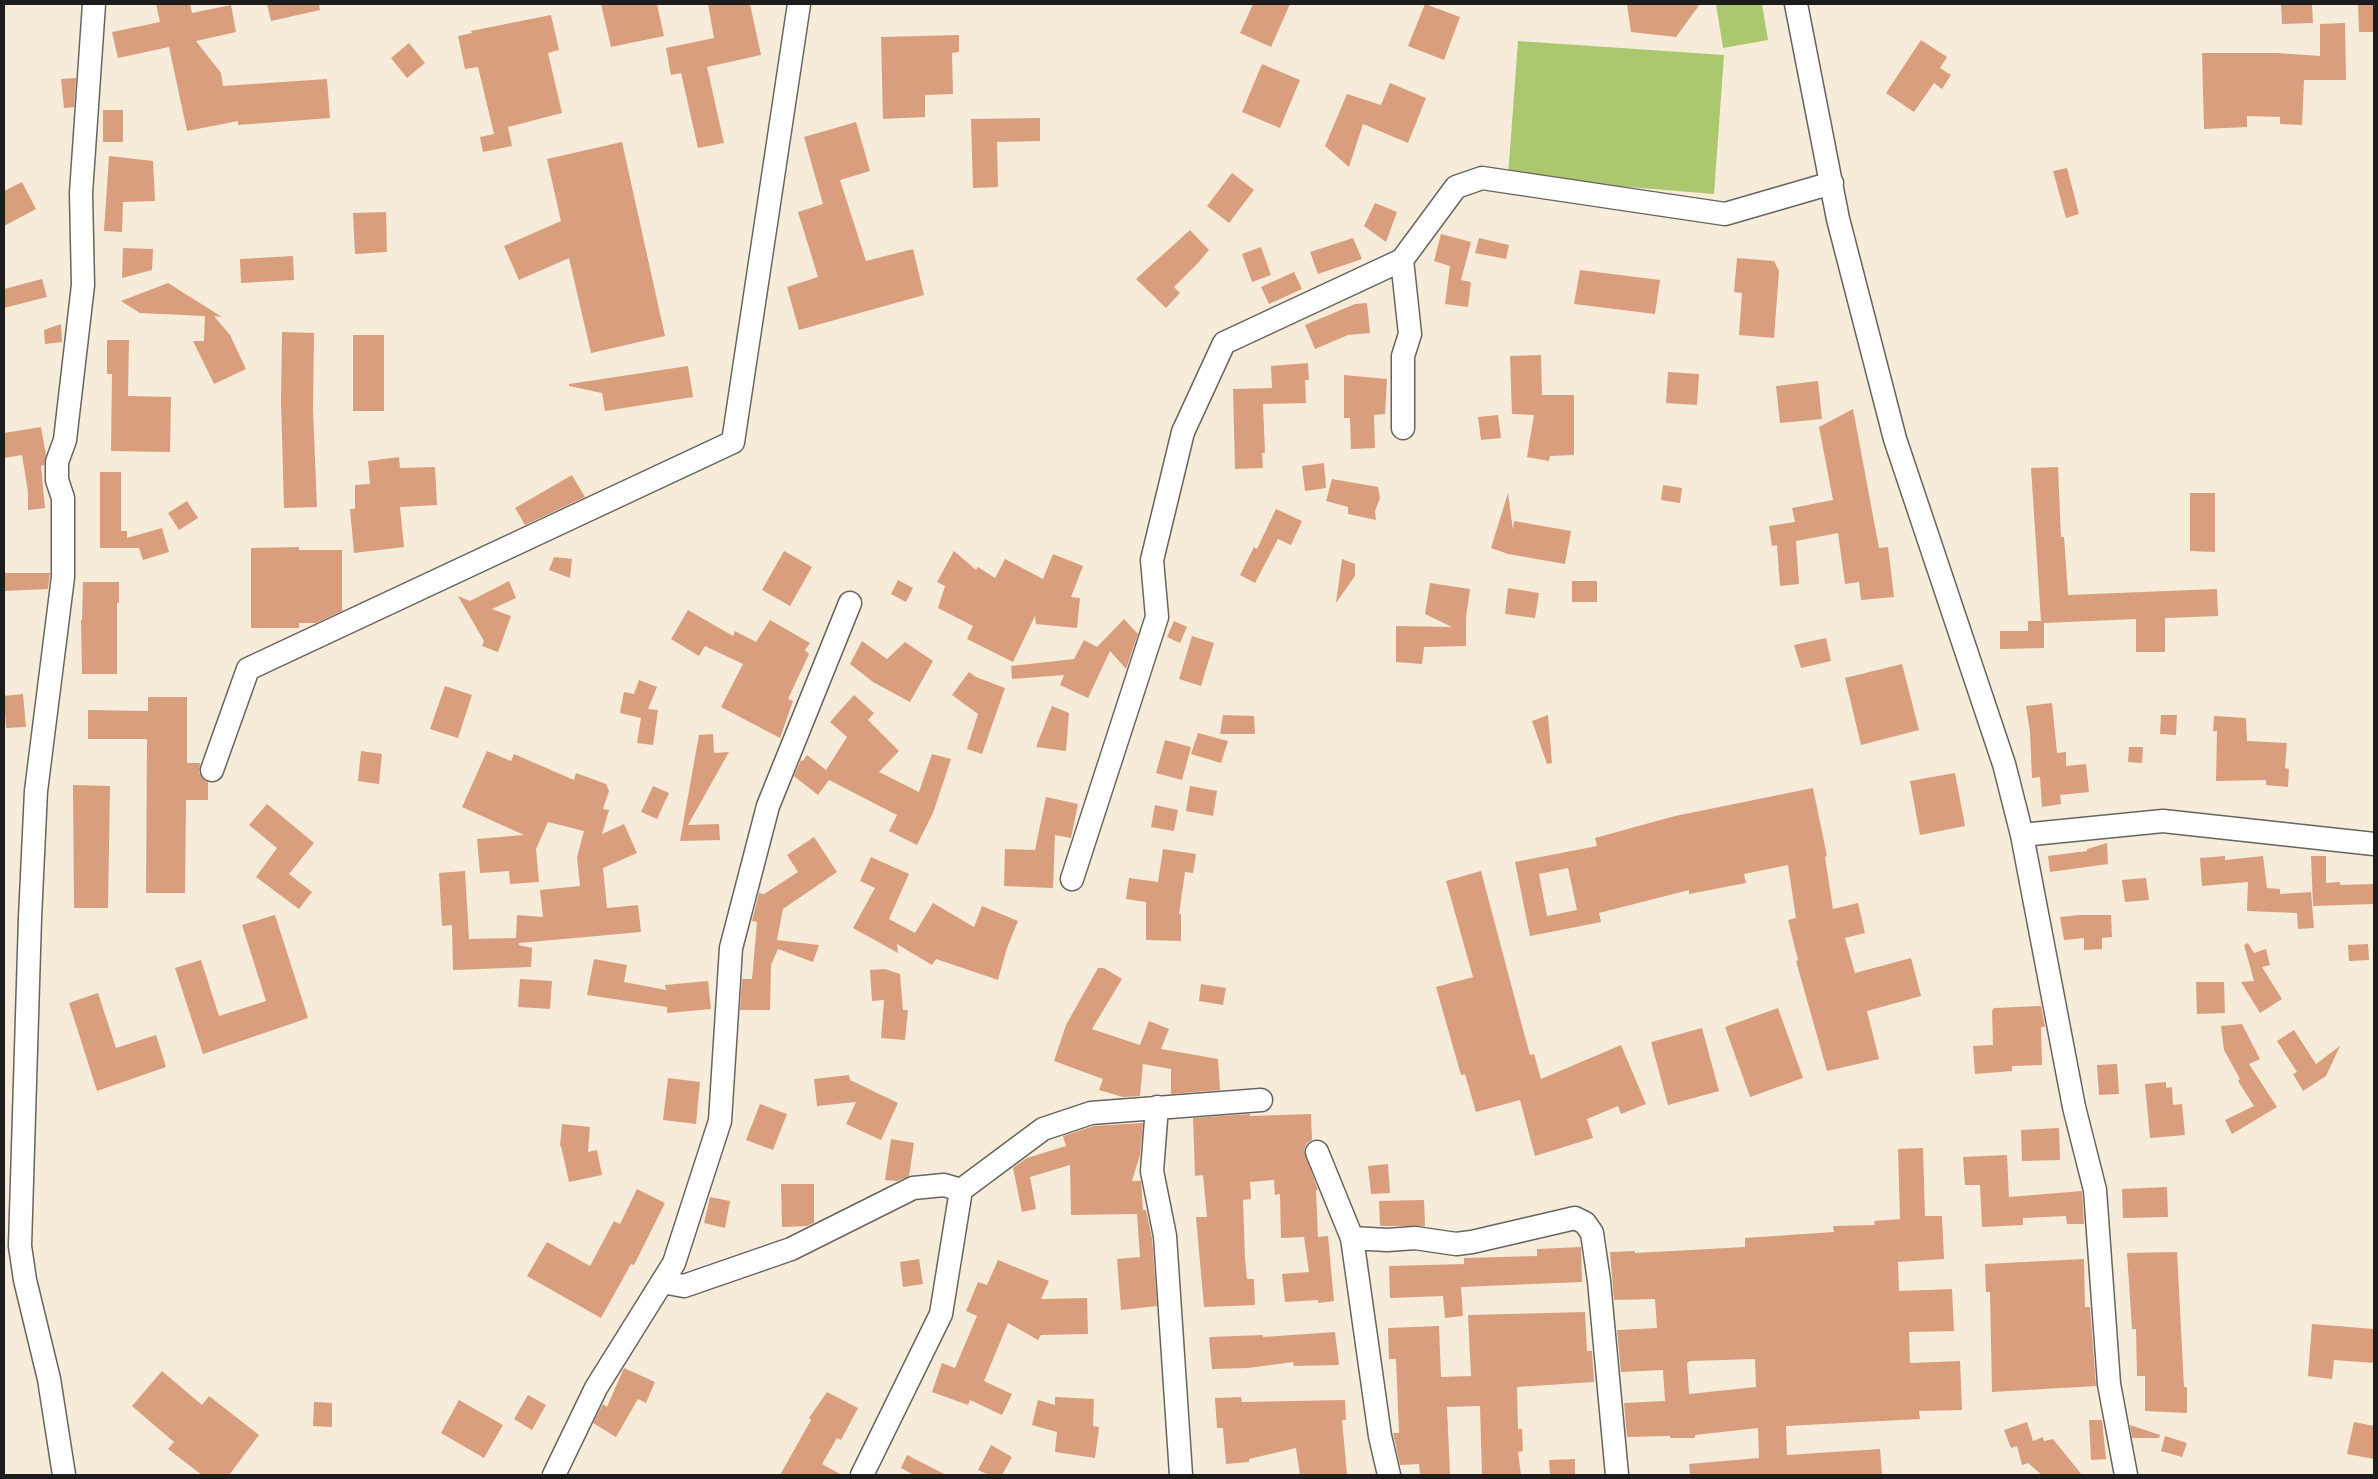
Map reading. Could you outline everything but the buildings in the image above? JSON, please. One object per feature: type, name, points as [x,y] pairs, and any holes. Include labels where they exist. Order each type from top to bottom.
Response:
[{"type":"street","points":[[64,1475],[48,1379],[25,1280],[20,1246],[30,918],[36,791],[63,577],[62,498],[56,462],[65,440],[83,285],[81,193],[94,4]]},
{"type":"street","points":[[212,770],[248,668],[733,442],[799,4]]},
{"type":"street","points":[[1796,4],[1841,229],[1895,440],[2004,764],[2022,835],[2074,1107],[2095,1190],[2110,1384],[2126,1475]]},
{"type":"street","points":[[1072,879],[1157,617],[1152,560],[1183,432],[1224,343],[1402,260],[1456,187],[1482,178],[1725,214],[1832,183]]},
{"type":"street","points":[[1402,260],[1410,334],[1404,356],[1403,428]]},
{"type":"street","points":[[554,1475],[596,1388],[674,1263],[720,1121],[731,948],[768,806],[850,603]]},
{"type":"street","points":[[2022,835],[2163,821],[2374,844]]},
{"type":"street","points":[[862,1475],[941,1314],[961,1190],[1043,1129],[1091,1113],[1157,1106],[1261,1100]]},
{"type":"street","points":[[1157,1106],[1152,1172],[1165,1236],[1181,1475]]},
{"type":"street","points":[[1317,1152],[1352,1238],[1380,1436],[1389,1475]]},
{"type":"street","points":[[662,1282],[684,1286],[791,1249],[913,1188],[944,1185],[961,1190]]},
{"type":"street","points":[[1352,1238],[1387,1240],[1415,1238],[1456,1244],[1575,1218],[1585,1223],[1592,1233],[1599,1281],[1617,1475]]},
{"type":"green space","points":[[1716,4],[1762,4],[1768,40],[1723,48]]},
{"type":"green space","points":[[1518,41],[1724,55],[1714,194],[1508,177]]}]
